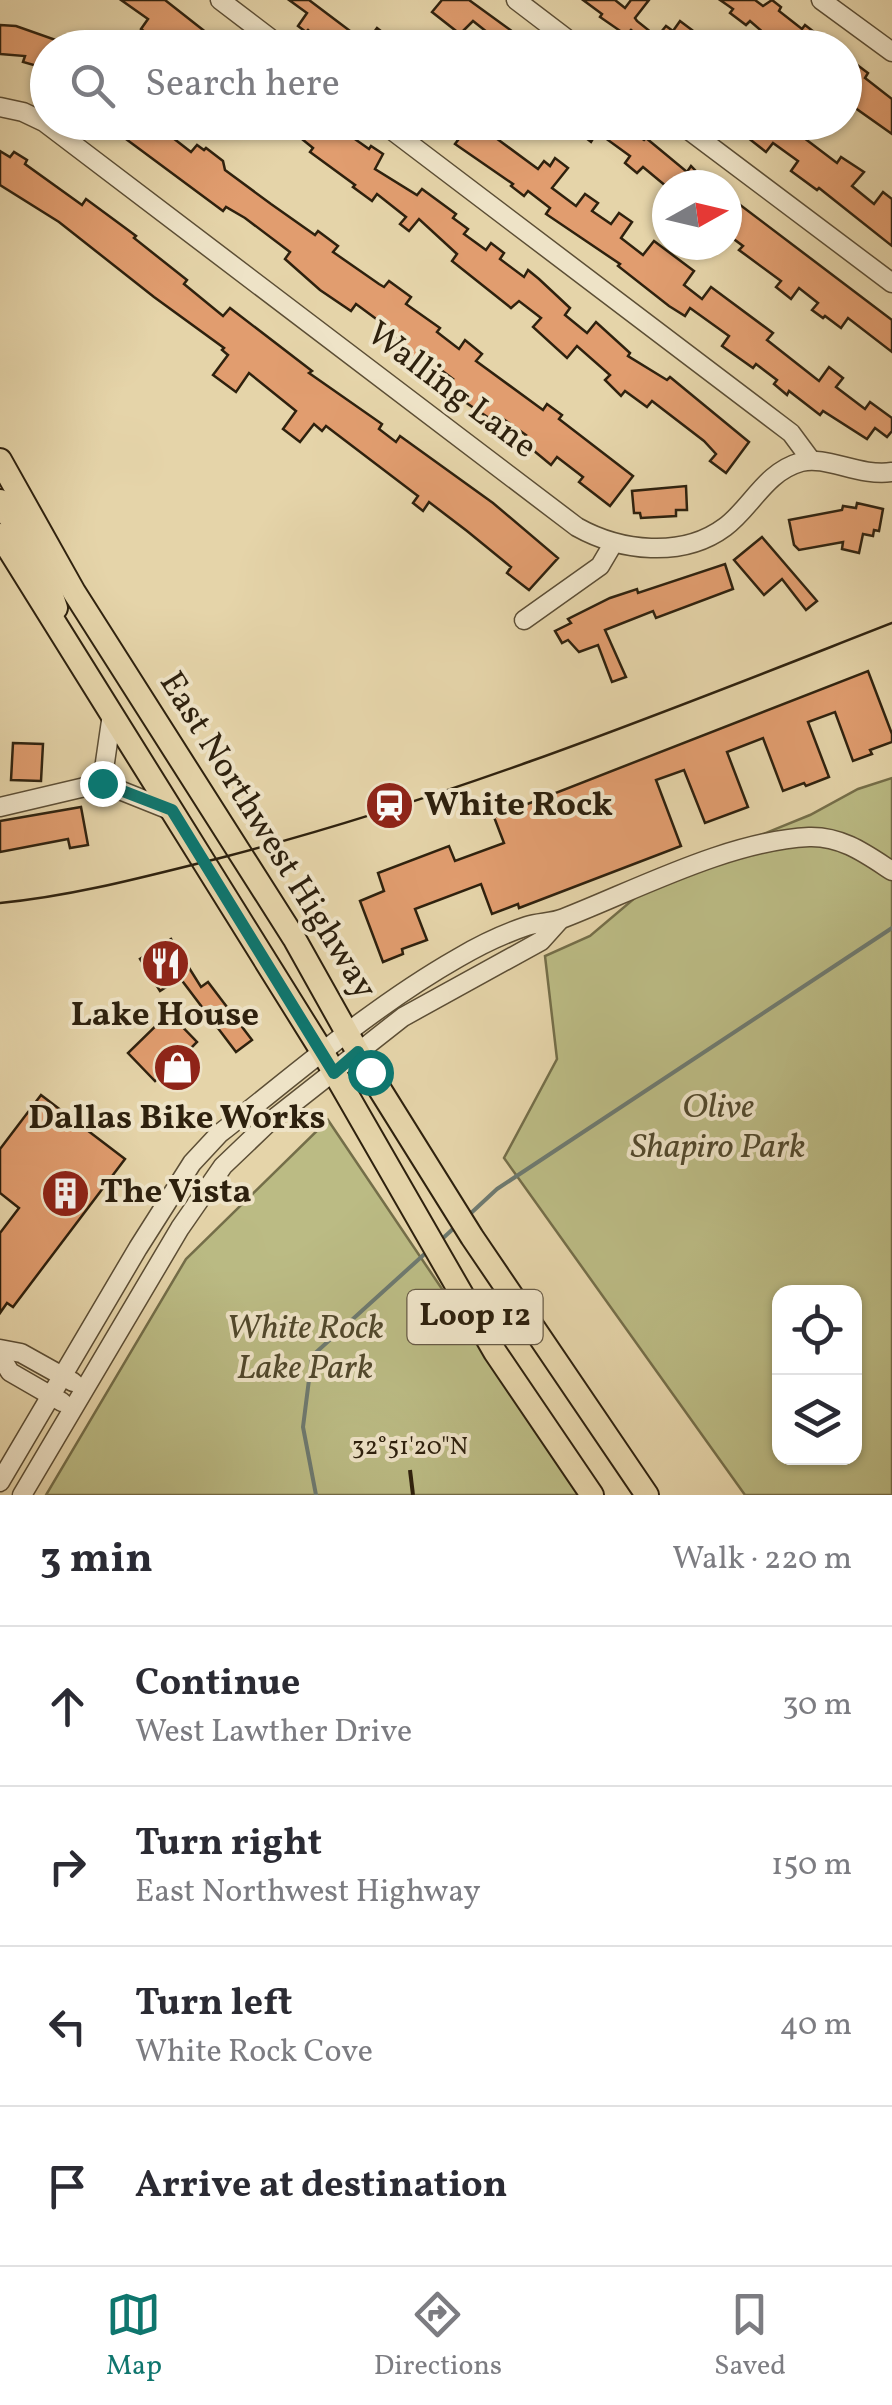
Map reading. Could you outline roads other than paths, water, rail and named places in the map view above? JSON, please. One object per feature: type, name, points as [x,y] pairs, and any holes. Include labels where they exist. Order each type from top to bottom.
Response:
[{"type":"main road","name":"East Northwest Highway","points":[[0,460],[74,592],[294,938],[472,1237],[647,1495]]},
{"type":"main road","points":[[0,500],[46,578],[70,647]]},
{"type":"main road","name":"East Northwest Highway","points":[[0,535],[328,1063],[495,1352],[592,1495]]},
{"type":"street","points":[[220,0],[259,30]]},
{"type":"street","points":[[516,0],[555,30]]},
{"type":"street","points":[[821,0],[892,52]]},
{"type":"street","name":"Walling Lane","points":[[0,107],[30,115]]},
{"type":"street","name":"Walling Lane","points":[[68,140],[577,527],[613,544],[670,546],[708,536],[725,527],[779,472],[811,460]]},
{"type":"street","points":[[406,140],[790,433],[811,460],[857,472],[892,472]]},
{"type":"street","points":[[702,140],[892,283]]},
{"type":"street","points":[[524,620],[600,566],[613,544]]},
{"type":"street","points":[[102,783],[112,714]]},
{"type":"street","points":[[0,807],[102,783],[172,810]]},
{"type":"street","points":[[22,1495],[180,1228],[212,1181],[402,993],[485,944],[531,924],[558,920],[645,883],[782,841],[833,839],[856,847],[892,870]]},
{"type":"street","points":[[353,1042],[540,941],[558,920]]},
{"type":"street","points":[[485,944],[495,964]]},
{"type":"street","points":[[0,1482],[138,1248],[202,1150],[328,1063]]},
{"type":"street","points":[[0,1352],[21,1354],[86,1390]]},
{"type":"street","points":[[0,1352],[10,1372],[75,1409]]},
{"type":"waterway","points":[[470,1214],[497,1189],[892,928]]},
{"type":"waterway","points":[[440,1241],[455,1227]]},
{"type":"waterway","points":[[316,1495],[303,1427],[312,1356],[429,1250]]},
{"type":"tram line","points":[[0,903],[141,878],[394,808],[561,750],[892,623]]},
{"type":"place","name":"White Rock","points":[[389,806]]},
{"type":"place","name":"Lake House","points":[[165,964]]},
{"type":"place","name":"Dallas Bike Works","points":[[177,1067]]},
{"type":"place","name":"The Vista","points":[[65,1193]]},
{"type":"park label","name":"Olive Shapiro Park","points":[[718,1128]]},
{"type":"park label","name":"White Rock Lake Park","points":[[305,1349]]}]
